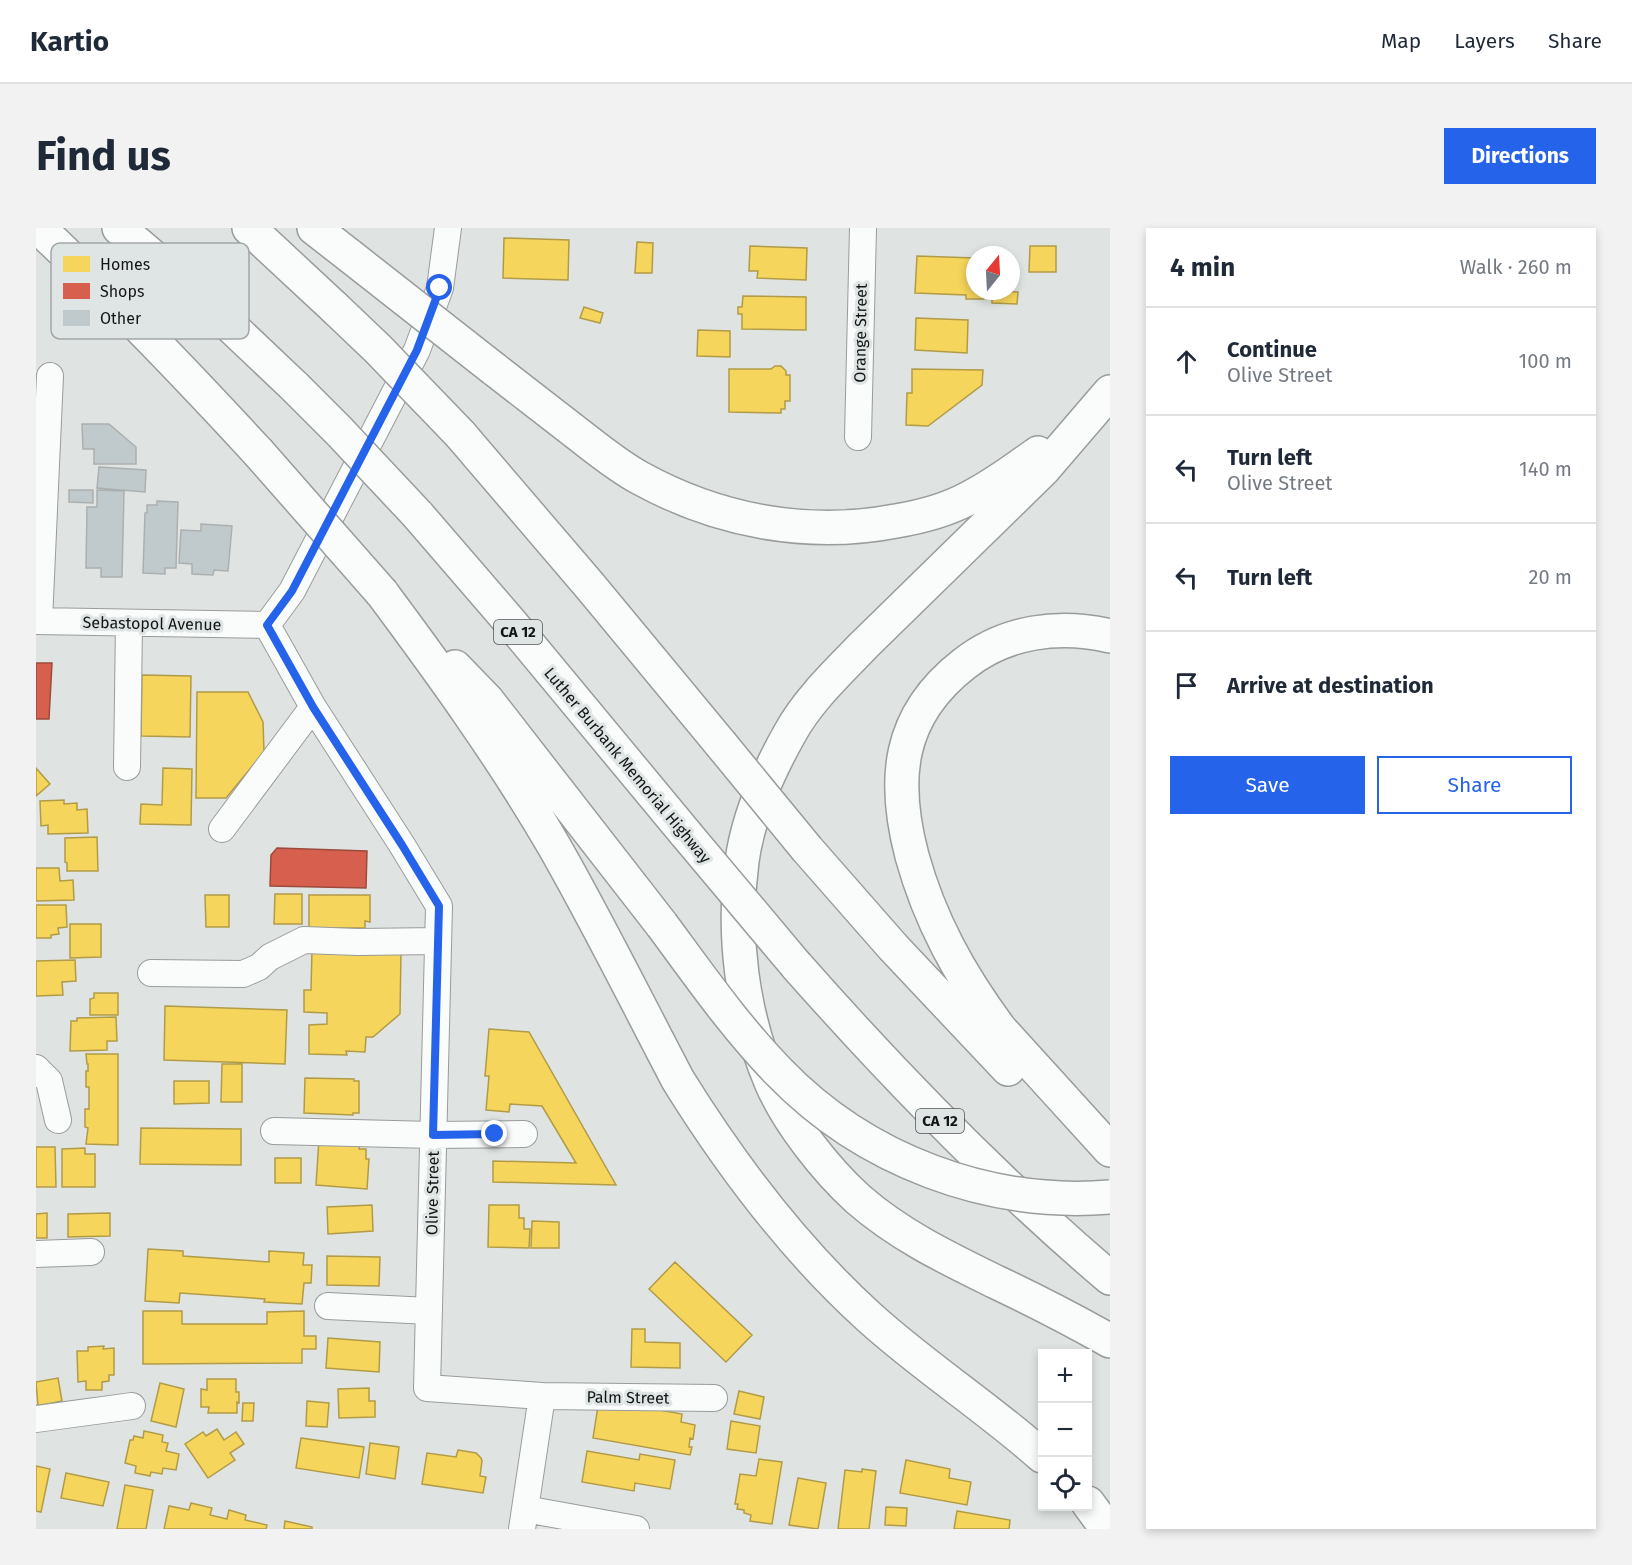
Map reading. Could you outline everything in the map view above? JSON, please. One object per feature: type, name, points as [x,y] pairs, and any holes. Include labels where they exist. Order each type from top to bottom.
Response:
[{"type":"highway","points":[[39,228],[55,243]]},
{"type":"highway","name":"Luther Burbank Memorial Highway","points":[[119,228],[137,243]]},
{"type":"highway","points":[[249,228],[378,349],[460,434],[590,586],[807,849],[893,947],[970,1030],[1054,1114],[1110,1165]]},
{"type":"highway","points":[[314,228],[595,447],[639,478],[685,500],[745,519],[791,527],[849,528],[880,525],[942,509],[969,498],[1012,472],[1100,403]]},
{"type":"highway","points":[[152,339],[258,452],[382,593],[487,700],[662,925],[718,1001],[780,1073],[819,1109],[881,1148],[923,1168],[987,1189],[1054,1198],[1110,1197]]},
{"type":"highway","name":"Luther Burbank Memorial Highway","points":[[244,339],[339,431],[417,514],[511,623],[796,965],[859,1036],[1023,1201],[1110,1278]]},
{"type":"highway","points":[[1100,403],[1043,470],[843,666],[791,731],[755,810],[742,861],[738,915],[744,991],[772,1084],[797,1128],[818,1156],[858,1199],[929,1249],[1110,1341]]},
{"type":"highway","points":[[382,593],[456,695],[520,791],[558,855],[678,1080],[752,1190],[811,1259],[870,1318],[1038,1453]]},
{"type":"highway","points":[[1110,636],[1072,629],[1030,633],[991,647],[971,658],[940,686],[917,719],[905,751],[901,787],[905,829],[918,876],[927,903],[953,957],[1000,1029],[1110,1150]]},
{"type":"highway","points":[[1092,1508],[1107,1529]]},
{"type":"street","points":[[267,625],[292,591],[417,350],[440,288],[448,228]]},
{"type":"street","name":"Orange Street","points":[[858,437],[863,228]]},
{"type":"street","points":[[38,621],[50,376]]},
{"type":"street","name":"Sebastopol Avenue","points":[[38,621],[267,625]]},
{"type":"street","points":[[128,767],[129,624]]},
{"type":"street","name":"Olive Street","points":[[267,625],[313,707],[439,906],[427,1388],[542,1396]]},
{"type":"street","points":[[222,829],[313,707]]},
{"type":"street","points":[[151,973],[243,974],[304,940],[438,941]]},
{"type":"street","points":[[36,1068],[49,1081],[58,1120]]},
{"type":"street","points":[[274,1131],[433,1135],[524,1134]]},
{"type":"street","points":[[36,1254],[91,1252]]},
{"type":"street","points":[[328,1306],[429,1311]]},
{"type":"street","points":[[542,1396],[524,1519],[636,1529]]},
{"type":"street","name":"Palm Street","points":[[542,1396],[714,1398]]},
{"type":"street","points":[[36,1419],[132,1406]]},
{"type":"building: Homes","points":[[504,238],[569,240],[568,280],[503,278]]},
{"type":"building: Homes","points":[[637,242],[653,243],[652,273],[635,273]]},
{"type":"building: Homes","points":[[750,246],[807,248],[806,280],[757,278],[758,271],[749,271]]},
{"type":"building: Homes","points":[[1030,246],[1056,246],[1056,272],[1029,272]]},
{"type":"building: Homes","points":[[917,256],[966,258],[966,295],[915,293]]},
{"type":"building: Homes","points":[[743,296],[806,297],[806,330],[742,329],[742,314],[738,314],[738,307],[742,307]]},
{"type":"building: Homes","points":[[992,300],[1017,300],[1017,304],[992,303]]},
{"type":"building: Homes","points":[[584,307],[603,313],[600,323],[580,318]]},
{"type":"building: Homes","points":[[916,318],[968,320],[967,353],[915,350]]},
{"type":"building: Homes","points":[[698,330],[730,331],[730,357],[697,356]]},
{"type":"building: Homes","points":[[781,366],[786,371],[786,375],[790,375],[790,401],[785,401],[785,409],[781,409],[781,413],[729,412],[729,369],[771,369]]},
{"type":"building: Homes","points":[[912,369],[983,370],[982,385],[928,426],[906,425],[907,393],[912,393]]},
{"type":"building: Homes","points":[[142,675],[191,676],[190,737],[141,736]]},
{"type":"building: Homes","points":[[197,692],[248,692],[263,722],[264,752],[226,798],[196,798]]},
{"type":"building: Homes","points":[[36,768],[50,784],[36,796]]},
{"type":"building: Homes","points":[[163,768],[192,769],[191,825],[140,824],[141,804],[162,805]]},
{"type":"building: Homes","points":[[64,800],[64,804],[77,803],[77,810],[87,809],[88,833],[48,834],[48,825],[41,826],[40,801]]},
{"type":"building: Homes","points":[[97,837],[98,871],[67,871],[65,838]]},
{"type":"building: Homes","points":[[36,868],[59,868],[60,881],[73,880],[74,900],[36,901]]},
{"type":"building: Homes","points":[[275,894],[302,894],[302,924],[274,924]]},
{"type":"building: Homes","points":[[205,895],[229,895],[229,927],[206,927]]},
{"type":"building: Homes","points":[[309,895],[370,895],[370,922],[365,921],[365,928],[309,928]]},
{"type":"building: Homes","points":[[36,905],[66,905],[67,927],[58,928],[59,934],[51,935],[51,938],[36,938]]},
{"type":"building: Homes","points":[[70,924],[101,924],[101,957],[70,958]]},
{"type":"building: Homes","points":[[312,949],[401,951],[400,1014],[373,1037],[366,1037],[365,1052],[346,1051],[347,1055],[309,1054],[309,1025],[327,1024],[327,1013],[304,1012],[304,990],[311,990]]},
{"type":"building: Homes","points":[[75,960],[76,981],[62,982],[63,995],[36,996],[36,961]]},
{"type":"building: Homes","points":[[94,993],[118,993],[118,1015],[90,1015],[90,999],[94,998]]},
{"type":"building: Homes","points":[[165,1006],[287,1010],[285,1064],[164,1060]]},
{"type":"building: Homes","points":[[116,1017],[117,1041],[107,1041],[107,1050],[70,1051],[71,1021],[77,1021],[77,1018]]},
{"type":"building: Homes","points":[[489,1029],[529,1032],[616,1185],[493,1182],[493,1161],[576,1163],[542,1106],[510,1104],[509,1112],[486,1110],[489,1076],[485,1076]]},
{"type":"building: Homes","points":[[86,1054],[118,1054],[118,1145],[86,1144],[88,1128],[85,1127],[85,1109],[89,1109],[89,1087],[86,1087],[88,1064]]},
{"type":"building: Homes","points":[[222,1064],[242,1064],[242,1102],[221,1102]]},
{"type":"building: Homes","points":[[305,1078],[359,1081],[359,1113],[353,1113],[353,1115],[304,1113]]},
{"type":"building: Homes","points":[[174,1081],[209,1081],[209,1103],[174,1104]]},
{"type":"building: Homes","points":[[141,1128],[241,1129],[241,1165],[140,1164]]},
{"type":"building: Homes","points":[[319,1139],[360,1142],[359,1149],[366,1149],[366,1159],[369,1159],[367,1189],[316,1185]]},
{"type":"building: Homes","points":[[36,1147],[55,1147],[56,1187],[36,1187]]},
{"type":"building: Homes","points":[[85,1148],[85,1154],[95,1154],[95,1187],[62,1187],[62,1149]]},
{"type":"building: Homes","points":[[275,1158],[301,1158],[301,1183],[275,1183]]},
{"type":"building: Homes","points":[[372,1205],[373,1231],[328,1234],[327,1207]]},
{"type":"building: Homes","points":[[489,1205],[519,1205],[519,1218],[524,1218],[524,1229],[530,1229],[529,1248],[488,1247]]},
{"type":"building: Homes","points":[[47,1213],[47,1238],[36,1238],[36,1214]]},
{"type":"building: Homes","points":[[110,1213],[110,1236],[68,1237],[68,1214]]},
{"type":"building: Homes","points":[[532,1221],[559,1222],[559,1248],[531,1248]]},
{"type":"building: Homes","points":[[148,1249],[183,1251],[183,1256],[269,1262],[269,1251],[304,1253],[303,1265],[312,1265],[311,1283],[304,1283],[302,1304],[180,1293],[179,1303],[145,1301]]},
{"type":"building: Homes","points":[[327,1256],[380,1257],[379,1286],[327,1285]]},
{"type":"building: Homes","points":[[675,1262],[752,1335],[726,1362],[649,1289]]},
{"type":"building: Homes","points":[[143,1311],[182,1311],[182,1324],[267,1324],[267,1312],[304,1311],[304,1336],[316,1336],[316,1349],[302,1349],[302,1363],[143,1364]]},
{"type":"building: Homes","points":[[632,1329],[645,1329],[645,1342],[680,1343],[680,1368],[631,1367]]},
{"type":"building: Homes","points":[[328,1338],[380,1342],[379,1372],[326,1368]]},
{"type":"building: Homes","points":[[104,1346],[103,1349],[114,1348],[114,1375],[109,1375],[109,1381],[102,1382],[102,1390],[86,1390],[86,1381],[78,1382],[77,1351],[88,1351],[88,1347]]},
{"type":"building: Homes","points":[[58,1378],[62,1401],[38,1406],[36,1382]]},
{"type":"building: Homes","points":[[207,1379],[236,1379],[236,1392],[239,1392],[237,1413],[208,1413],[209,1407],[201,1407],[201,1389],[207,1390]]},
{"type":"building: Homes","points":[[160,1383],[184,1389],[176,1427],[151,1421]]},
{"type":"building: Homes","points":[[369,1388],[369,1401],[375,1401],[375,1417],[339,1418],[338,1389]]},
{"type":"building: Homes","points":[[739,1391],[764,1397],[760,1419],[734,1414]]},
{"type":"building: Homes","points":[[599,1400],[660,1406],[659,1410],[682,1414],[681,1422],[695,1425],[693,1439],[690,1438],[689,1447],[692,1447],[690,1455],[593,1438]]},
{"type":"building: Homes","points":[[307,1401],[329,1403],[327,1427],[306,1426]]},
{"type":"building: Homes","points":[[243,1403],[254,1403],[253,1421],[242,1421]]},
{"type":"building: Homes","points":[[731,1421],[760,1426],[756,1453],[727,1449]]},
{"type":"building: Homes","points":[[217,1429],[224,1440],[236,1432],[244,1444],[230,1453],[235,1460],[208,1478],[185,1444],[203,1432],[206,1436]]},
{"type":"building: Homes","points":[[144,1431],[163,1435],[162,1442],[168,1443],[166,1451],[179,1454],[176,1470],[163,1468],[162,1474],[151,1472],[150,1476],[135,1473],[136,1466],[125,1463],[130,1440],[133,1440],[134,1436],[143,1438]]},
{"type":"building: Homes","points":[[301,1438],[364,1447],[359,1478],[296,1468]]},
{"type":"building: Homes","points":[[370,1443],[399,1447],[395,1479],[366,1474]]},
{"type":"building: Homes","points":[[458,1450],[476,1453],[481,1458],[480,1476],[486,1477],[483,1493],[422,1484],[427,1453],[456,1457]]},
{"type":"building: Homes","points":[[587,1451],[639,1460],[640,1454],[675,1460],[670,1489],[635,1483],[634,1491],[582,1482]]},
{"type":"building: Homes","points":[[759,1459],[782,1462],[772,1524],[750,1521],[751,1515],[744,1513],[744,1510],[737,1509],[738,1504],[735,1504],[740,1474],[756,1476]]},
{"type":"building: Homes","points":[[906,1460],[950,1469],[949,1478],[971,1482],[967,1505],[900,1493]]},
{"type":"building: Homes","points":[[36,1466],[50,1469],[41,1512],[36,1511]]},
{"type":"building: Homes","points":[[862,1469],[876,1471],[869,1529],[838,1529],[845,1470],[862,1472]]},
{"type":"building: Homes","points":[[66,1473],[109,1482],[103,1506],[61,1498]]},
{"type":"building: Homes","points":[[798,1478],[826,1483],[818,1529],[789,1525]]},
{"type":"building: Homes","points":[[125,1485],[153,1490],[146,1529],[117,1529]]},
{"type":"building: Homes","points":[[191,1503],[212,1508],[210,1515],[227,1519],[229,1510],[246,1515],[245,1520],[267,1525],[266,1529],[164,1529],[169,1506],[189,1510]]},
{"type":"building: Homes","points":[[886,1507],[907,1508],[906,1526],[885,1525]]},
{"type":"building: Homes","points":[[957,1511],[1010,1520],[1009,1529],[954,1529]]},
{"type":"building: Homes","points":[[285,1521],[312,1527],[312,1529],[284,1529]]},
{"type":"building: Shops","points":[[36,663],[52,663],[49,719],[36,719]]},
{"type":"building: Shops","points":[[277,848],[367,851],[366,888],[270,886],[271,855]]},
{"type":"building: Other","points":[[82,424],[109,424],[136,447],[136,464],[94,464],[94,449],[83,449]]},
{"type":"building: Other","points":[[99,467],[146,470],[145,492],[97,488]]},
{"type":"building: Other","points":[[69,490],[93,490],[93,503],[69,502]]},
{"type":"building: Other","points":[[97,490],[124,491],[122,577],[101,577],[101,568],[86,568],[87,507],[97,507]]},
{"type":"building: Other","points":[[157,501],[178,502],[176,568],[165,568],[165,574],[143,573],[145,513],[147,513],[147,505],[157,505]]},
{"type":"building: Other","points":[[201,524],[232,526],[228,571],[214,570],[213,575],[192,574],[192,564],[179,563],[181,530],[201,531]]},
{"type":"route","points":[[440,288],[417,350],[292,591],[267,625],[313,707],[439,906],[433,1135],[495,1134]]}]
